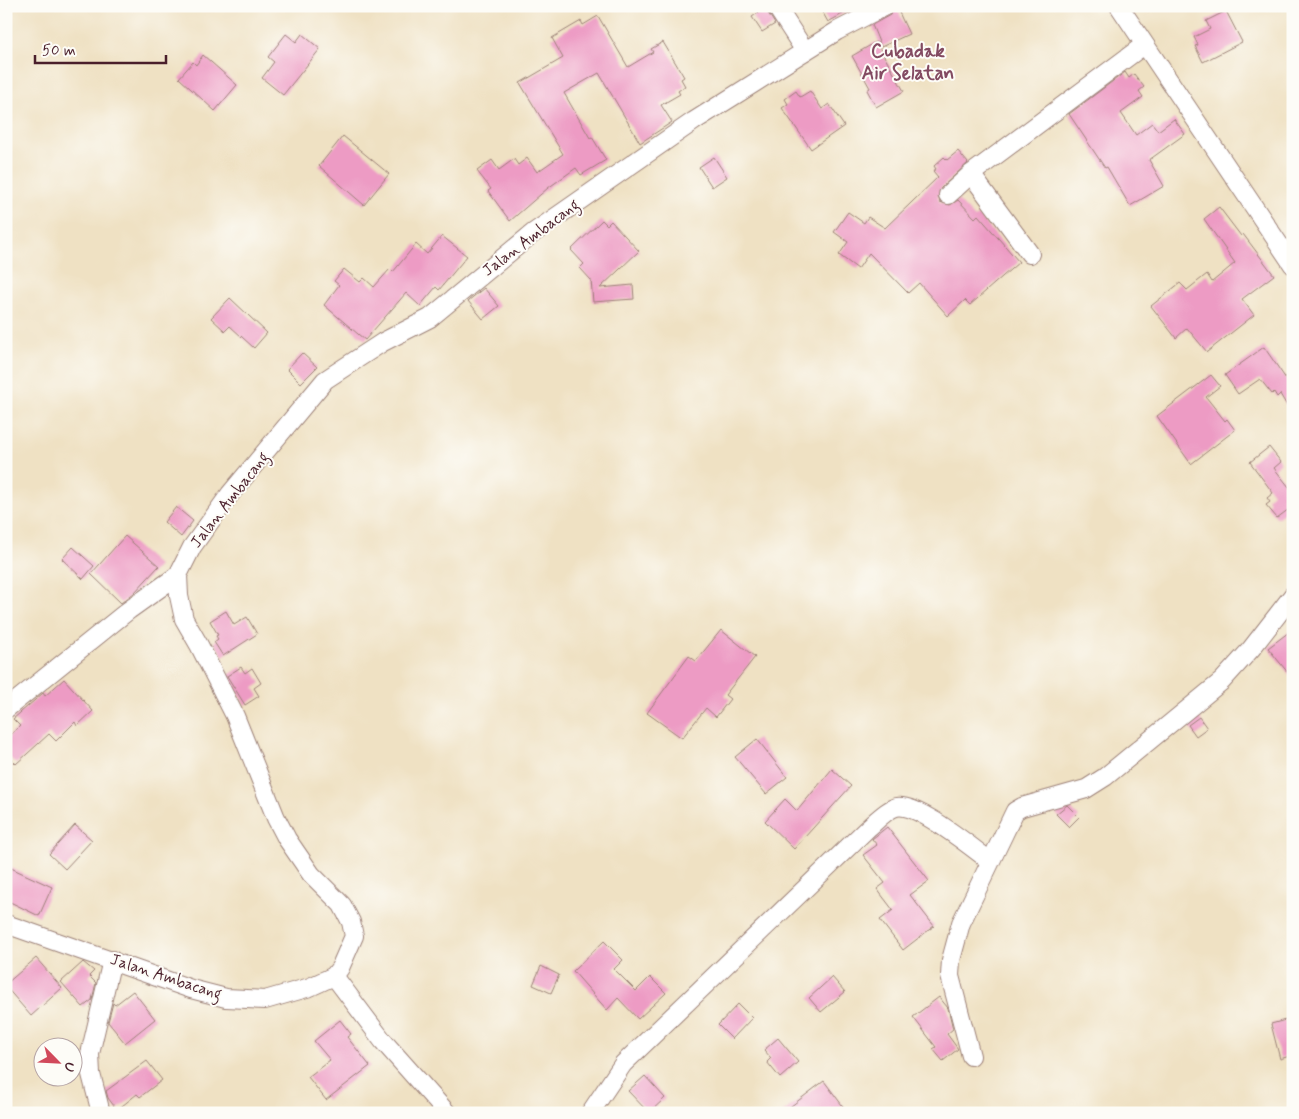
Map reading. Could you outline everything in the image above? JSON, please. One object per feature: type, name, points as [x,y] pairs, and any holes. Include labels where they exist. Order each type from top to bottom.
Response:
[{"type":"street","points":[[776,6],[805,51]]},
{"type":"street","name":"Jalan Ambacang","points":[[178,574],[192,547],[230,494],[325,380],[383,342],[430,318],[533,233],[694,121],[805,51],[885,6]]},
{"type":"street","points":[[1119,6],[1293,265]]},
{"type":"street","points":[[948,195],[971,174],[1144,45]]},
{"type":"street","points":[[971,174],[1030,254]]},
{"type":"street","points":[[6,709],[129,610],[178,574]]},
{"type":"street","points":[[178,574],[179,596],[184,619],[199,644],[235,716],[276,818],[311,874],[342,905],[351,922],[354,936],[340,968],[334,976],[383,1041],[447,1113]]},
{"type":"street","points":[[971,1056],[950,976],[950,960],[961,923],[1015,811],[1022,807],[1086,789],[1105,777],[1222,681],[1251,649],[1293,595]]},
{"type":"street","points":[[590,1113],[623,1064],[868,828],[894,807],[904,807],[918,811],[990,861]]},
{"type":"street","name":"Jalan Ambacang","points":[[6,924],[191,989],[226,998],[265,1000],[283,996],[334,976]]},
{"type":"street","points":[[102,1113],[92,1083],[90,1054],[112,960]]},
{"type":"building","points":[[819,6],[857,6],[828,22]]},
{"type":"building","points":[[896,6],[909,34],[881,47],[872,25],[890,15]]},
{"type":"building","points":[[765,8],[775,24],[762,32],[752,17]]},
{"type":"building","points":[[1226,11],[1242,42],[1203,62],[1195,46],[1198,45],[1194,37],[1210,29],[1206,21]]},
{"type":"building","points":[[598,16],[628,67],[653,52],[651,49],[663,42],[684,77],[681,79],[685,86],[678,91],[680,94],[661,105],[672,122],[640,143],[599,73],[564,93],[590,138],[592,137],[606,160],[581,175],[576,168],[548,188],[510,221],[488,191],[491,189],[477,171],[492,160],[499,170],[514,159],[518,165],[527,158],[537,172],[563,154],[520,83],[563,58],[552,38],[581,21],[583,25]]},
{"type":"building","points":[[286,34],[296,42],[302,34],[320,49],[283,95],[262,78],[274,62],[268,57]]},
{"type":"building","points":[[876,42],[904,91],[876,107],[867,90],[870,88],[852,56]]},
{"type":"building","points":[[203,55],[237,85],[215,111],[179,78],[193,62],[196,65]]},
{"type":"building","points":[[1125,72],[1129,78],[1134,74],[1144,87],[1139,91],[1143,97],[1121,113],[1136,135],[1152,123],[1158,131],[1174,119],[1185,134],[1149,160],[1164,186],[1130,206],[1107,167],[1105,168],[1069,114]]},
{"type":"building","points":[[796,91],[800,97],[810,91],[822,109],[829,104],[844,126],[811,149],[782,108],[788,104],[785,99]]},
{"type":"building","points":[[343,136],[389,174],[364,205],[319,166]]},
{"type":"building","points":[[958,151],[968,163],[941,188],[938,197],[940,202],[950,205],[958,200],[975,218],[978,215],[1019,262],[970,305],[965,300],[948,316],[919,283],[908,293],[869,253],[858,269],[839,255],[848,242],[834,232],[848,212],[864,223],[868,217],[885,228],[938,177],[933,171],[936,169],[934,166],[944,157],[947,160]]},
{"type":"building","points":[[714,157],[727,177],[712,187],[699,167]]},
{"type":"building","points":[[1219,207],[1241,236],[1243,234],[1274,275],[1242,299],[1254,315],[1207,352],[1187,328],[1176,338],[1151,306],[1180,283],[1187,290],[1207,274],[1212,282],[1235,263],[1204,219]]},
{"type":"building","points":[[602,220],[607,225],[611,221],[639,251],[600,288],[633,285],[634,299],[593,302],[591,280],[580,268],[584,264],[571,250]]},
{"type":"building","points":[[442,236],[467,256],[439,290],[436,287],[420,306],[406,293],[365,340],[324,305],[339,285],[334,281],[344,269],[360,282],[364,278],[374,287],[390,269],[393,272],[416,244],[427,254]]},
{"type":"building","points":[[484,288],[499,306],[483,319],[468,301]]},
{"type":"building","points":[[230,298],[267,333],[254,348],[230,326],[225,331],[211,318]]},
{"type":"building","points":[[1264,347],[1286,379],[1293,375],[1293,416],[1280,394],[1277,397],[1274,392],[1272,394],[1260,379],[1238,394],[1225,375]]},
{"type":"building","points":[[302,353],[317,367],[301,383],[287,369]]},
{"type":"building","points":[[1211,375],[1220,386],[1206,397],[1225,421],[1227,419],[1235,430],[1191,464],[1157,416]]},
{"type":"building","points":[[1269,447],[1281,462],[1274,468],[1293,492],[1293,506],[1277,518],[1266,505],[1270,502],[1267,498],[1273,493],[1250,462]]},
{"type":"building","points":[[176,507],[193,521],[181,537],[164,522]]},
{"type":"building","points":[[125,536],[159,566],[134,593],[121,603],[91,574]]},
{"type":"building","points":[[73,547],[94,566],[83,579],[62,559]]},
{"type":"building","points":[[226,611],[234,625],[247,617],[257,634],[223,656],[214,642],[218,639],[216,636],[218,635],[210,621]]},
{"type":"building","points":[[1293,629],[1293,679],[1268,648]]},
{"type":"building","points":[[721,630],[755,657],[725,695],[730,699],[716,717],[706,708],[682,738],[647,713],[689,656],[696,661]]},
{"type":"building","points":[[241,667],[245,673],[252,668],[261,683],[254,688],[259,696],[245,705],[227,676]]},
{"type":"building","points":[[64,679],[93,711],[77,726],[75,722],[56,741],[49,734],[16,764],[6,754],[6,739],[20,726],[13,719],[43,693],[45,696]]},
{"type":"building","points":[[1199,717],[1207,728],[1196,736],[1188,725]]},
{"type":"building","points":[[757,739],[787,777],[766,794],[735,757]]},
{"type":"building","points":[[832,769],[851,786],[794,849],[765,821],[785,799],[797,811]]},
{"type":"building","points":[[1067,805],[1079,817],[1069,827],[1056,814]]},
{"type":"building","points":[[75,825],[92,840],[65,869],[49,854]]},
{"type":"building","points":[[887,827],[929,881],[910,895],[934,926],[903,950],[880,920],[893,910],[877,889],[885,883],[863,855],[877,845],[872,839]]},
{"type":"building","points":[[11,868],[52,887],[39,916],[6,900],[6,878]]},
{"type":"building","points":[[604,941],[623,960],[614,969],[636,991],[650,977],[666,993],[638,1019],[618,998],[607,1010],[573,971]]},
{"type":"building","points":[[36,958],[62,988],[31,1016],[6,987],[6,984]]},
{"type":"building","points":[[83,962],[94,971],[89,976],[96,983],[92,1000],[83,1007],[61,982]]},
{"type":"building","points":[[541,966],[559,975],[551,993],[533,985]]},
{"type":"building","points":[[832,977],[845,992],[821,1012],[809,998]]},
{"type":"building","points":[[133,991],[155,1019],[125,1043],[108,1022],[113,1003],[115,1005]]},
{"type":"building","points":[[939,997],[948,1008],[953,1029],[947,1034],[958,1049],[943,1061],[933,1049],[936,1047],[913,1017]]},
{"type":"building","points":[[738,1004],[752,1018],[732,1039],[718,1025]]},
{"type":"building","points":[[1289,1019],[1293,1032],[1293,1055],[1280,1059],[1271,1024]]},
{"type":"building","points":[[340,1020],[351,1034],[347,1037],[370,1066],[326,1100],[308,1077],[330,1060],[314,1041]]},
{"type":"building","points":[[778,1038],[798,1062],[780,1078],[767,1062],[771,1058],[764,1050]]},
{"type":"building","points":[[147,1061],[162,1080],[140,1097],[137,1094],[117,1110],[108,1098],[106,1091]]},
{"type":"building","points":[[645,1076],[665,1098],[649,1113],[628,1091]]},
{"type":"building","points":[[824,1081],[848,1113],[782,1113]]},
{"type":"district","name":"Cubadak Air Selatan","points":[[908,62]]}]
